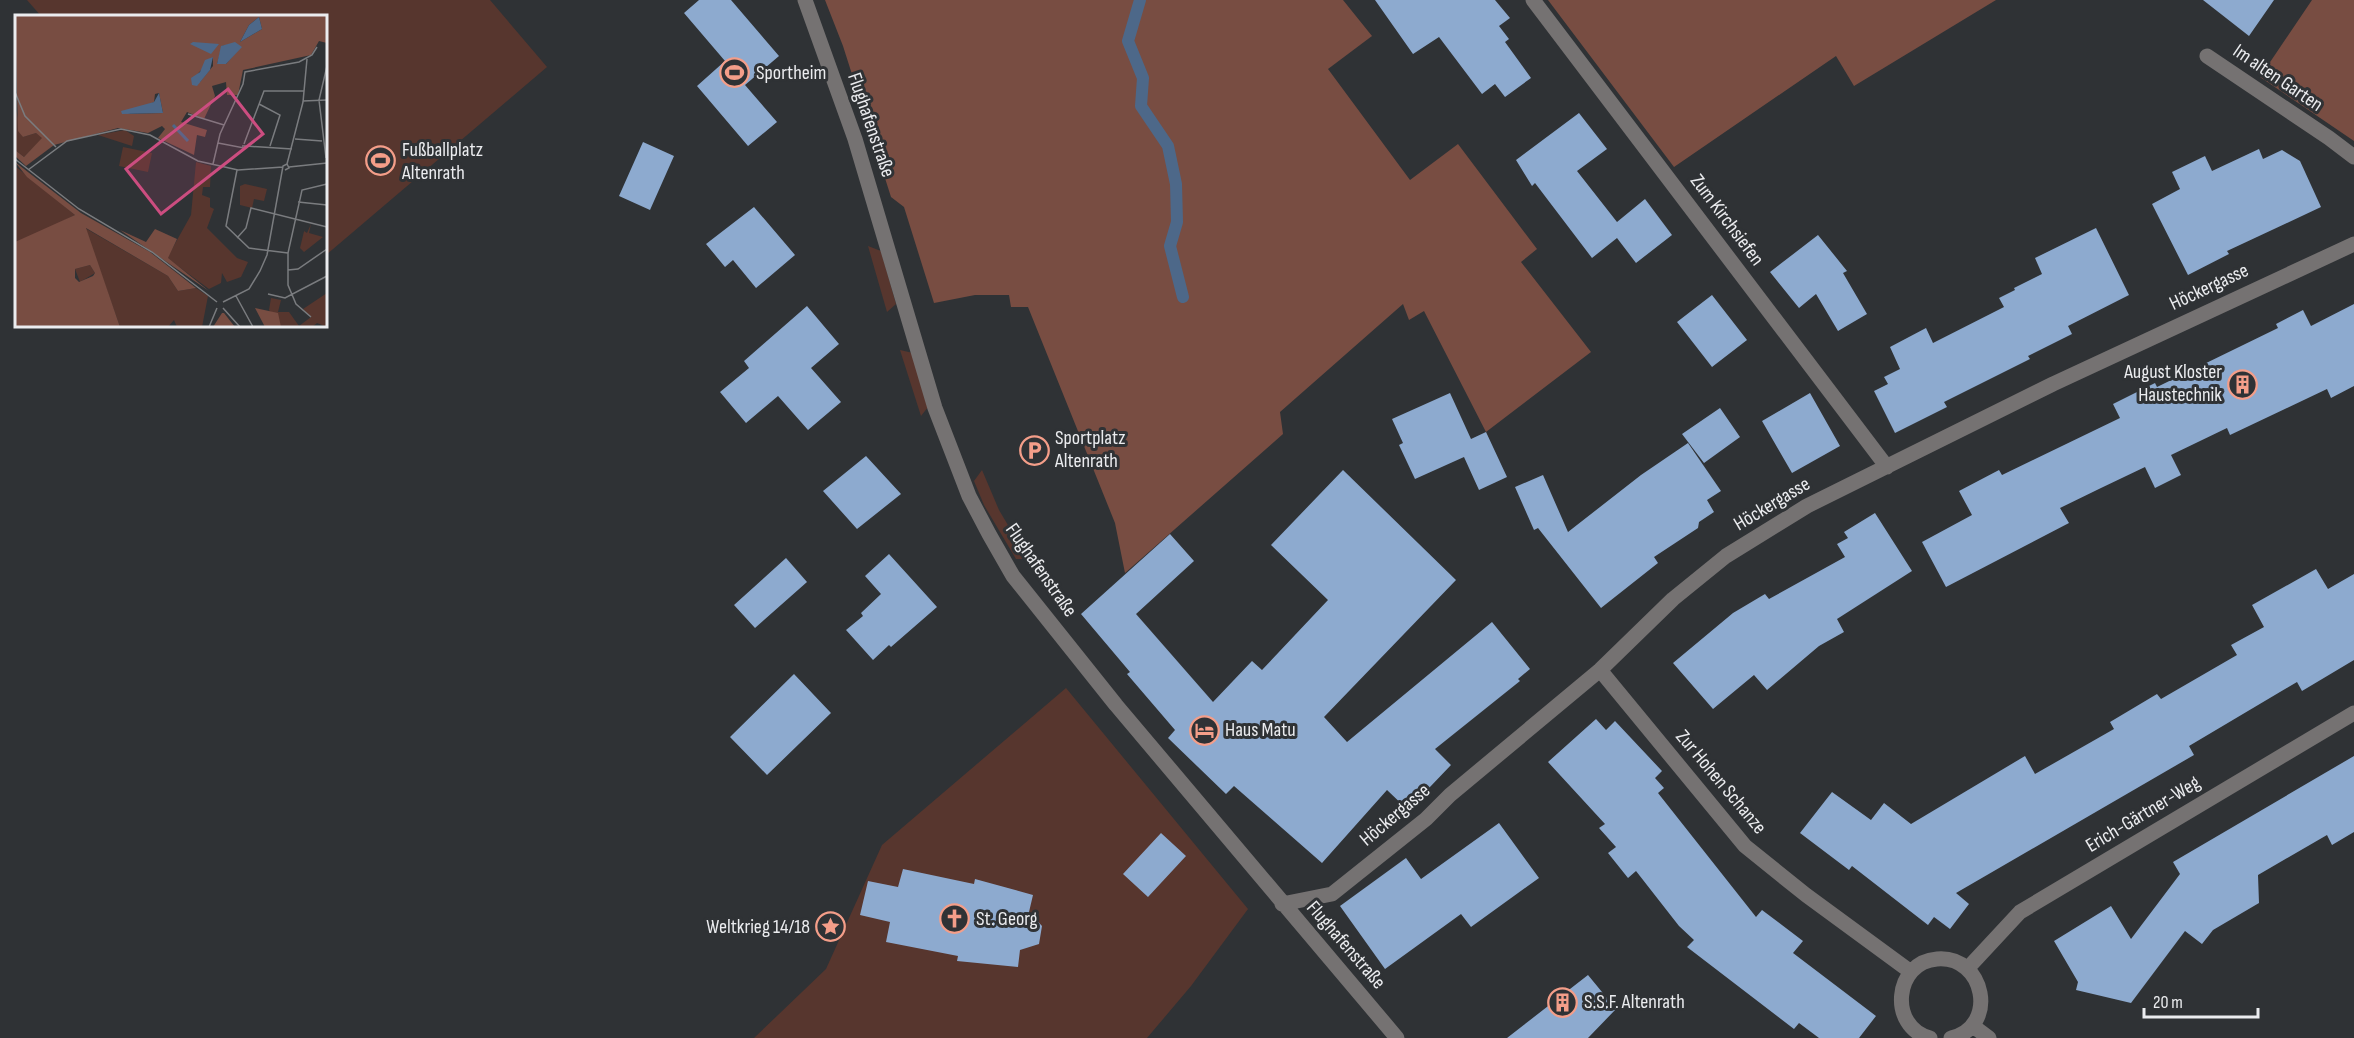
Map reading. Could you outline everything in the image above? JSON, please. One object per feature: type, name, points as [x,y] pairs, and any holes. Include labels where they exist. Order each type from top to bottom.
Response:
[{"type":"street","name":"Flughafenstraße","points":[[805,0],[855,139],[951,455],[989,534],[1013,576],[1116,705],[1397,1038]]},
{"type":"street","name":"Zum Kirchsiefen","points":[[1533,0],[1887,466]]},
{"type":"street","name":"Im alten Garten","points":[[2207,56],[2354,157]]},
{"type":"street","name":"Höckergasse","points":[[1282,904],[1332,894],[1426,819],[1450,795],[1600,670],[1673,599],[1726,556],[1807,506],[2095,364],[2354,244]]},
{"type":"street","name":"Zur Hohen Schanze","points":[[1600,670],[1745,846],[1806,895],[1911,972]]},
{"type":"street","name":"Erich-Gärtner-Weg","points":[[1967,969],[2020,912],[2354,712]]},
{"type":"street","points":[[1930,1038],[1911,1027],[1904,1017],[1900,1003],[1902,988],[1911,972],[1920,964],[1936,959],[1953,960],[1967,969],[1976,978],[1981,991],[1982,1004],[1973,1026],[1951,1038]]},
{"type":"street","points":[[1973,1026],[1989,1038]]},
{"type":"shaded area","name":"Fußballplatz Altenrath","points":[[27,0],[490,0],[547,67],[327,254],[327,15],[40,15]]},
{"type":"shaded area","points":[[825,0],[1343,0],[1372,36],[1328,69],[1410,180],[1458,144],[1537,249],[1521,262],[1591,352],[1486,432],[1424,311],[1409,320],[1403,304],[1280,412],[1283,434],[1125,573],[1115,523],[1028,307],[1011,307],[1009,295],[975,295],[934,303],[904,207],[891,197],[843,46]]},
{"type":"shaded area","points":[[1548,0],[1996,0],[1854,86],[1836,56],[1674,167]]},
{"type":"shaded area","points":[[2312,0],[2354,0],[2354,141],[2260,77]]},
{"type":"shaded area","points":[[868,246],[881,251],[896,304],[887,312]]},
{"type":"shaded area","points":[[900,350],[913,353],[928,407],[921,416]]},
{"type":"shaded area","points":[[982,470],[999,510],[1028,559],[1016,559],[984,505],[974,481]]},
{"type":"shaded area","points":[[1066,688],[1248,909],[1191,986],[1147,1038],[754,1038],[826,969],[882,845]]},
{"type":"building","name":"Sportheim","points":[[699,0],[731,0],[779,56],[745,85],[777,122],[748,146],[697,86],[725,61],[684,13]]},
{"type":"building","points":[[1375,0],[1495,0],[1510,18],[1499,26],[1509,39],[1505,42],[1531,78],[1505,97],[1495,84],[1482,94],[1439,37],[1413,54]]},
{"type":"building","points":[[2203,0],[2274,0],[2249,36]]},
{"type":"building","points":[[1579,113],[1607,149],[1577,171],[1617,222],[1645,199],[1672,235],[1636,263],[1617,238],[1592,258],[1535,183],[1532,186],[1516,160]]},
{"type":"building","points":[[643,142],[674,156],[650,210],[619,196]]},
{"type":"building","points":[[2259,149],[2263,159],[2282,150],[2300,161],[2321,207],[2227,251],[2229,254],[2188,275],[2152,204],[2180,189],[2172,172],[2205,156],[2212,171]]},
{"type":"building","points":[[754,207],[795,255],[756,288],[733,260],[725,267],[706,244]]},
{"type":"building","points":[[2096,228],[2129,295],[2068,326],[2072,334],[2028,356],[2030,359],[1944,402],[1947,407],[1895,433],[1874,391],[1888,384],[1884,377],[1900,369],[1890,347],[1926,328],[1933,343],[2004,307],[1999,298],[2042,274],[2035,258]]},
{"type":"building","points":[[1818,235],[1847,271],[1843,273],[1867,314],[1838,331],[1816,294],[1799,308],[1770,272]]},
{"type":"building","points":[[1712,295],[1747,340],[1712,367],[1677,322]]},
{"type":"building","points":[[2354,304],[2354,386],[2331,398],[2327,389],[2230,435],[2227,428],[2171,455],[2181,475],[2155,488],[2145,467],[2060,508],[2069,523],[1946,587],[1922,542],[1972,515],[1959,491],[1999,470],[2002,475],[2120,418],[2113,404],[2155,383],[2157,387],[2278,328],[2276,324],[2303,310],[2311,326]]},
{"type":"building","points":[[807,306],[839,344],[811,368],[841,402],[808,430],[778,396],[746,423],[720,392],[749,368],[744,361]]},
{"type":"building","points":[[1450,393],[1471,439],[1486,432],[1507,477],[1479,490],[1464,457],[1415,479],[1399,445],[1403,443],[1392,419]]},
{"type":"building","points":[[1810,393],[1840,446],[1792,473],[1762,421]]},
{"type":"building","points":[[1720,408],[1740,437],[1704,463],[1682,434]]},
{"type":"building","points":[[1688,443],[1721,491],[1707,500],[1714,512],[1699,522],[1698,528],[1654,557],[1658,563],[1601,608],[1538,528],[1534,530],[1515,487],[1543,475],[1568,532],[1641,475]]},
{"type":"building","points":[[866,456],[901,494],[857,529],[823,491]]},
{"type":"building","points":[[1343,470],[1456,580],[1324,717],[1347,742],[1492,622],[1530,669],[1518,679],[1520,681],[1435,749],[1451,765],[1408,810],[1387,790],[1322,863],[1234,786],[1226,794],[1168,738],[1175,730],[1127,674],[1130,672],[1081,614],[1170,534],[1194,561],[1136,614],[1213,702],[1252,661],[1262,670],[1328,600],[1271,545]]},
{"type":"building","points":[[1875,513],[1912,571],[1837,619],[1844,632],[1819,646],[1767,690],[1754,675],[1713,709],[1673,663],[1733,613],[1765,594],[1769,599],[1845,557],[1837,544],[1848,538],[1844,532]]},
{"type":"building","points":[[889,554],[937,607],[873,660],[846,630],[863,616],[861,613],[881,594],[865,576]]},
{"type":"building","points":[[786,558],[807,582],[755,628],[734,605]]},
{"type":"building","points":[[2316,569],[2328,589],[2354,574],[2354,660],[2302,691],[2297,682],[2189,746],[2194,755],[1956,893],[1969,904],[1950,929],[1934,917],[1928,925],[1852,866],[1849,870],[1800,833],[1832,792],[1871,820],[1884,803],[1911,824],[2025,756],[2035,774],[2114,729],[2110,722],[2157,694],[2161,699],[2237,655],[2231,645],[2264,627],[2252,605]]},
{"type":"building","points":[[794,674],[831,713],[767,775],[730,737]]},
{"type":"building","points":[[1596,719],[1606,730],[1615,721],[1662,771],[1655,778],[1664,788],[1658,793],[1756,917],[1762,910],[1803,941],[1793,953],[1876,1016],[1859,1038],[1819,1038],[1799,1023],[1794,1029],[1687,947],[1694,940],[1679,926],[1636,871],[1628,878],[1608,853],[1616,847],[1599,828],[1605,824],[1548,762]]},
{"type":"building","points":[[2354,756],[2354,832],[2332,845],[2327,835],[2258,875],[2259,903],[2213,930],[2202,944],[2185,931],[2131,1003],[2076,990],[2078,982],[2054,941],[2111,906],[2131,939],[2180,874],[2173,862]]},
{"type":"building","points":[[1499,823],[1539,878],[1471,927],[1461,914],[1385,969],[1340,906],[1406,858],[1421,879]]},
{"type":"building","points":[[1161,833],[1186,856],[1148,897],[1123,874]]},
{"type":"building","name":"St. Georg","points":[[903,869],[974,884],[975,879],[1033,895],[1029,912],[1042,926],[1039,944],[1020,950],[1018,967],[957,961],[958,956],[886,942],[890,922],[860,915],[868,881],[898,887]]},
{"type":"building","points":[[1588,975],[1616,1009],[1588,1038],[1507,1038]]},
{"type":"waterway","points":[[1140,0],[1128,41],[1143,78],[1141,106],[1168,146],[1176,184],[1177,222],[1170,246],[1183,297]]},
{"type":"place","name":"Sportheim","points":[[735,73]]},
{"type":"place","name":"Fußballplatz Altenrath","points":[[381,161]]},
{"type":"place","name":"August Kloster Haustechnik","points":[[2243,384]]},
{"type":"place","name":"Sportplatz Altenrath","points":[[1034,450]]},
{"type":"place","name":"Haus Matu","points":[[1204,730]]},
{"type":"place","name":"St. Georg","points":[[955,919]]},
{"type":"place","name":"Weltkrieg 14/18","points":[[831,927]]},
{"type":"place","name":"S.S.F. Altenrath","points":[[1563,1002]]}]
